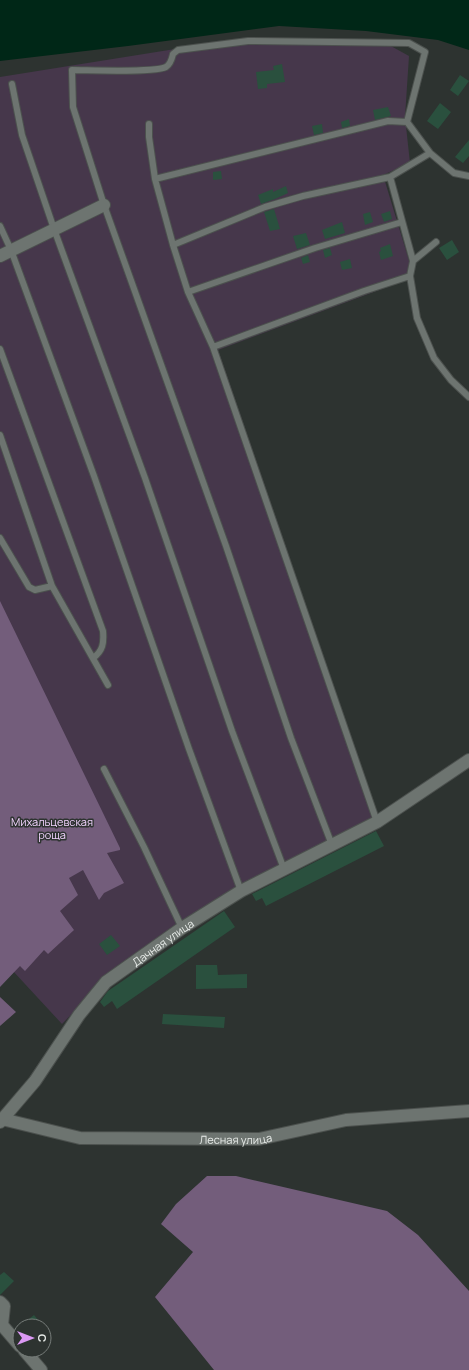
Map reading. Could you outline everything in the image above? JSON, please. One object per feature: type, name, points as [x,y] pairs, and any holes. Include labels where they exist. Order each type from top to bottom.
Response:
[{"type":"street","points":[[0,256],[104,205]]},
{"type":"street","name":"Дачная улица","points":[[1,1120],[35,1081],[79,1015],[106,982],[182,928],[241,891],[377,822],[469,760]]},
{"type":"street","name":"Лесная улица","points":[[1,1120],[80,1138],[259,1139],[346,1120],[469,1111]]},
{"type":"street","points":[[0,1302],[4,1306],[2,1325],[12,1337]]},
{"type":"street","points":[[31,1358],[41,1370]]},
{"type":"lane","points":[[332,845],[291,738],[226,546],[104,205],[73,107],[72,70],[151,70],[166,67],[171,62],[174,54],[178,50],[248,41],[409,43],[425,52],[407,122]]},
{"type":"lane","points":[[12,84],[22,134],[54,229],[145,478],[232,731],[284,869]]},
{"type":"lane","points":[[155,179],[388,121],[407,122]]},
{"type":"lane","points":[[407,122],[430,153],[454,173],[469,176]]},
{"type":"lane","points":[[149,124],[149,138],[155,179],[172,245],[188,292],[213,347],[377,822]]},
{"type":"lane","points":[[172,245],[265,207],[303,196],[390,177],[430,153]]},
{"type":"lane","points":[[390,177],[413,261],[410,276],[417,318],[434,358],[451,380],[469,397]]},
{"type":"lane","points":[[188,292],[315,248],[402,222]]},
{"type":"lane","points":[[0,226],[11,250],[94,476],[189,749],[241,891]]},
{"type":"lane","points":[[413,261],[436,242]]},
{"type":"lane","points":[[213,347],[364,291],[410,276]]},
{"type":"lane","points":[[0,349],[103,631],[104,641],[102,649],[93,658]]},
{"type":"lane","points":[[0,435],[52,586],[108,685]]},
{"type":"lane","points":[[0,538],[30,587],[35,590],[52,586]]},
{"type":"lane","points":[[104,769],[144,847],[182,928]]},
{"type":"green space","points":[[244,38],[380,40],[409,56],[405,117],[410,163],[383,175],[414,277],[218,350],[379,818],[239,889],[105,980],[62,1024],[0,957],[0,77]]},
{"type":"green space","name":"Михальцевская роща","points":[[0,601],[120,848],[120,850],[107,853],[124,883],[104,893],[99,900],[83,870],[69,878],[78,895],[60,911],[74,930],[48,954],[44,950],[25,971],[20,966],[0,987]]},
{"type":"green space","points":[[0,997],[16,1012],[0,1026]]},
{"type":"green space","points":[[207,1176],[236,1176],[387,1211],[418,1235],[469,1291],[469,1370],[214,1370],[155,1297],[193,1252],[161,1224],[176,1204]]},
{"type":"shaded area","points":[[0,0],[469,0],[469,50],[438,40],[366,31],[279,26],[0,61]]},
{"type":"building","points":[[282,64],[285,82],[267,84],[267,88],[258,89],[256,72],[274,70],[273,66]]},
{"type":"building","points":[[460,75],[469,81],[458,96],[450,90]]},
{"type":"building","points":[[440,103],[451,112],[438,129],[427,121]]},
{"type":"building","points":[[388,107],[391,116],[375,120],[373,110]]},
{"type":"building","points":[[349,119],[350,126],[342,128],[341,122]]},
{"type":"building","points":[[322,124],[323,133],[314,135],[312,126]]},
{"type":"building","points":[[469,140],[469,156],[463,163],[455,157]]},
{"type":"building","points":[[221,171],[222,179],[213,180],[213,172]]},
{"type":"building","points":[[286,186],[288,193],[261,204],[258,195],[273,189],[273,192]]},
{"type":"building","points":[[274,209],[280,229],[270,231],[264,212]]},
{"type":"building","points":[[390,211],[392,219],[384,222],[381,214]]},
{"type":"building","points":[[370,212],[373,222],[365,225],[363,214]]},
{"type":"building","points":[[342,222],[345,233],[325,239],[322,230]]},
{"type":"building","points":[[306,233],[310,245],[297,249],[293,236]]},
{"type":"building","points":[[452,240],[459,252],[447,260],[439,248]]},
{"type":"building","points":[[390,244],[393,256],[381,260],[379,252],[381,251],[380,248]]},
{"type":"building","points":[[330,248],[332,255],[325,258],[323,250]]},
{"type":"building","points":[[308,255],[310,262],[303,264],[301,258]]},
{"type":"building","points":[[350,259],[352,268],[342,270],[340,262]]},
{"type":"building","points":[[376,831],[384,846],[266,906],[262,898],[256,901],[252,894]]},
{"type":"building","points":[[224,911],[235,927],[117,1009],[112,1001],[104,1007],[100,1002],[108,991]]},
{"type":"building","points":[[111,935],[120,946],[107,955],[99,944]]},
{"type":"building","points":[[196,965],[217,965],[218,975],[247,974],[247,988],[196,989]]},
{"type":"building","points":[[163,1014],[225,1017],[224,1028],[162,1024]]},
{"type":"building","points":[[4,1272],[14,1281],[0,1295],[0,1275]]}]
